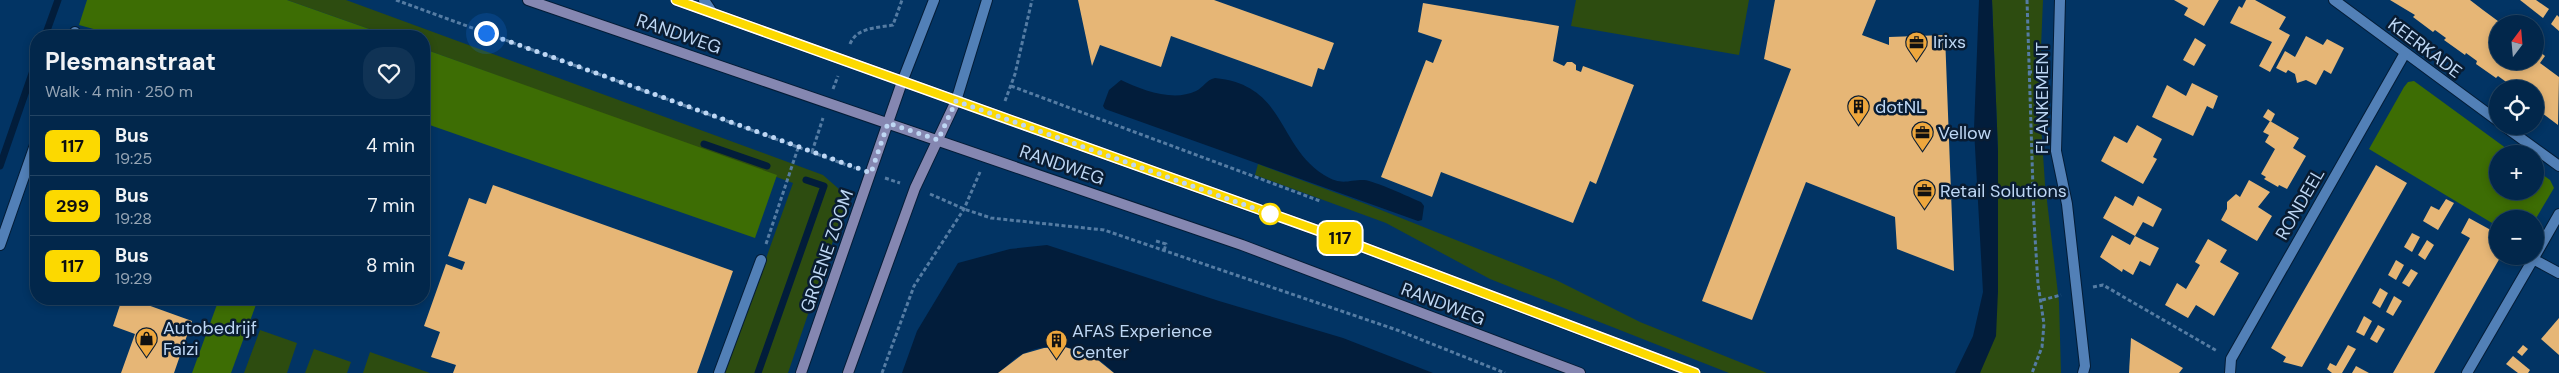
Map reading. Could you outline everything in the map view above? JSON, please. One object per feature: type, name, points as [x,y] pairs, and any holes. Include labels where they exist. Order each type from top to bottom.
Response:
[{"type":"main road","name":"RANDWEG","points":[[528,0],[1242,245],[1580,373]]},
{"type":"main road","name":"RANDWEG","points":[[676,0],[1336,237],[1695,373]]},
{"type":"main road","name":"GROENE ZOOM","points":[[801,373],[902,82]]},
{"type":"main road","points":[[848,373],[915,188],[956,101]]},
{"type":"street","name":"RANDWEG","points":[[704,0],[712,12]]},
{"type":"street","points":[[902,82],[934,0]]},
{"type":"street","points":[[956,101],[987,0]]},
{"type":"street","name":"FLANKEMENT","points":[[2060,0],[2056,151],[2067,204],[2085,366],[2083,373]]},
{"type":"street","name":"KEERKADE","points":[[2334,0],[2489,114]]},
{"type":"street","name":"RONDEEL","points":[[2230,373],[2231,359],[2406,53]]},
{"type":"street","points":[[2516,135],[2559,166]]},
{"type":"street","points":[[0,245],[30,159]]},
{"type":"street","points":[[2544,240],[2559,214]]},
{"type":"street","points":[[719,373],[760,260]]},
{"type":"street","points":[[2544,263],[2559,273]]},
{"type":"street","points":[[2467,373],[2529,265]]},
{"type":"path","points":[[396,0],[871,173]]},
{"type":"path","points":[[2027,0],[2034,222],[2038,284],[2044,324],[2042,347],[2032,373]]},
{"type":"path","points":[[1011,86],[1320,201]]},
{"type":"path","points":[[760,260],[798,148]]},
{"type":"path","points":[[882,373],[914,286],[964,209],[991,218],[1104,230],[1397,330],[1504,373]]},
{"type":"path","points":[[1156,241],[1166,244],[1164,251]]},
{"type":"path","points":[[2098,286],[2102,285],[2231,359]]},
{"type":"green space","points":[[87,0],[287,0],[372,30],[97,30],[79,25]]},
{"type":"green space","points":[[287,0],[346,0],[428,30],[372,30]]},
{"type":"green space","points":[[1576,0],[1749,0],[1739,55],[1571,26]]},
{"type":"green space","points":[[1992,0],[2043,0],[2039,95],[2045,184],[2059,302],[2061,373],[1980,373],[1998,291],[1998,152]]},
{"type":"green space","points":[[430,31],[823,175],[848,197],[788,373],[725,373],[793,183],[430,51]]},
{"type":"green space","points":[[430,51],[777,175],[755,238],[430,125]]},
{"type":"green space","points":[[2414,81],[2502,145],[2489,145],[2489,200],[2544,200],[2544,176],[2550,180],[2554,188],[2541,210],[2489,210],[2489,221],[2369,149],[2408,82]]},
{"type":"green space","points":[[1258,164],[1366,204],[1556,280],[1640,322],[1767,373],[1729,373],[1490,279],[1386,223],[1255,175]]},
{"type":"green space","points":[[217,305],[256,305],[231,373],[192,373]]},
{"type":"green space","points":[[260,330],[297,343],[287,373],[244,373]]},
{"type":"green space","points":[[314,349],[351,362],[347,373],[305,373]]},
{"type":"green space","points":[[370,352],[430,373],[363,373]]},
{"type":"water","points":[[1979,0],[1992,0],[1998,152],[1998,291],[1996,336],[1980,373],[1955,373],[1973,336],[1983,292],[1974,129]]},
{"type":"water","points":[[1215,78],[1238,83],[1255,92],[1268,104],[1309,163],[1324,175],[1344,182],[1369,181],[1421,202],[1424,206],[1422,220],[1418,221],[1105,109],[1103,106],[1109,90],[1121,80],[1148,91],[1178,95],[1196,91],[1209,80]]},
{"type":"water","points":[[1047,245],[1219,301],[1343,338],[1433,373],[1114,373],[1094,357],[1082,351],[1070,348],[1044,347],[1031,350],[1019,356],[998,373],[902,373],[917,331],[958,263],[1010,249]]},
{"type":"building","points":[[1078,0],[1214,0],[1334,43],[1324,70],[1318,68],[1312,87],[1171,36],[1161,67],[1100,45],[1092,66]]},
{"type":"building","name":"dotNL","points":[[1775,0],[1876,0],[1862,35],[1889,45],[1889,37],[1945,35],[1954,271],[1897,249],[1895,217],[1806,182],[1752,320],[1702,301],[1791,69],[1764,59]]},
{"type":"building","points":[[2174,0],[2219,0],[2204,26],[2184,15],[2188,8]]},
{"type":"building","points":[[2246,0],[2255,0],[2286,17],[2279,29],[2290,35],[2270,72],[2259,66],[2272,42],[2230,23],[2239,6],[2242,8]]},
{"type":"building","points":[[2390,0],[2470,0],[2490,15],[2489,70],[2544,70],[2544,66],[2559,77],[2558,125],[2544,114],[2544,80],[2504,80],[2498,76],[2496,78],[2476,64],[2477,61],[2444,40],[2446,38],[2435,30],[2433,32],[2413,17],[2415,15]]},
{"type":"building","points":[[2520,0],[2536,0],[2549,9],[2544,16],[2539,15]]},
{"type":"building","points":[[1423,3],[1559,26],[1553,61],[1564,66],[1567,62],[1572,62],[1576,65],[1576,70],[1581,72],[1583,66],[1634,85],[1596,184],[1590,181],[1573,223],[1441,172],[1432,197],[1381,177],[1426,60],[1433,63],[1442,40],[1418,32]]},
{"type":"building","points":[[2557,15],[2559,17],[2559,31],[2551,24]]},
{"type":"building","points":[[2306,36],[2323,45],[2327,39],[2344,48],[2331,74],[2324,70],[2316,85],[2306,80],[2297,83],[2295,74],[2288,70],[2286,73],[2276,68],[2285,51],[2295,57]]},
{"type":"building","points":[[2195,38],[2206,45],[2194,66],[2183,60]]},
{"type":"building","points":[[2192,83],[2218,96],[2213,109],[2207,106],[2193,136],[2152,117],[2167,85],[2186,96]]},
{"type":"building","points":[[2268,109],[2275,114],[2271,122],[2263,117]]},
{"type":"building","points":[[2270,121],[2299,138],[2293,148],[2306,156],[2287,189],[2279,185],[2278,187],[2264,179],[2266,177],[2261,174],[2275,149],[2265,142],[2269,135],[2263,132]]},
{"type":"building","points":[[2137,125],[2162,139],[2153,157],[2157,159],[2143,184],[2101,161],[2114,136],[2127,143]]},
{"type":"building","points":[[2376,165],[2407,183],[2302,367],[2283,362],[2286,357],[2271,348]]},
{"type":"building","points":[[2249,180],[2270,192],[2258,207],[2272,216],[2257,241],[2221,220],[2227,209],[2227,202],[2236,194],[2240,197]]},
{"type":"building","points":[[493,185],[733,271],[697,373],[453,373],[456,365],[431,357],[440,332],[424,326],[446,264],[462,270],[465,262],[448,256],[469,198],[486,204]]},
{"type":"building","points":[[2115,196],[2133,206],[2138,196],[2162,209],[2153,227],[2143,222],[2135,236],[2103,218]]},
{"type":"building","points":[[2446,199],[2454,203],[2438,230],[2423,221],[2431,206],[2439,210]]},
{"type":"building","points":[[2469,218],[2489,229],[2489,265],[2496,265],[2434,373],[2393,373],[2470,238],[2461,233]]},
{"type":"building","points":[[2412,233],[2420,237],[2412,252],[2404,247]]},
{"type":"building","points":[[2112,235],[2130,245],[2135,236],[2159,248],[2150,266],[2140,261],[2133,275],[2123,269],[2122,272],[2100,257]]},
{"type":"building","points":[[2208,239],[2227,250],[2220,262],[2239,273],[2214,316],[2196,305],[2188,318],[2165,305],[2177,283],[2186,289],[2200,265],[2195,262]]},
{"type":"building","points":[[2427,240],[2434,245],[2425,260],[2418,255]]},
{"type":"building","points":[[2396,260],[2404,265],[2396,280],[2388,275]]},
{"type":"building","points":[[2411,269],[2418,273],[2409,287],[2402,283]]},
{"type":"building","points":[[2380,288],[2388,293],[2380,308],[2372,303]]},
{"type":"building","points":[[2394,296],[2402,301],[2393,316],[2386,312]]},
{"type":"building","points":[[120,305],[148,305],[192,321],[174,373],[121,373],[135,334],[113,326]]},
{"type":"building","points":[[2364,316],[2372,321],[2364,336],[2356,332]]},
{"type":"building","points":[[2559,318],[2559,355],[2541,339]]},
{"type":"building","points":[[2378,325],[2385,329],[2377,343],[2370,339]]},
{"type":"building","points":[[2131,338],[2183,368],[2179,373],[2129,373]]},
{"type":"building","points":[[2348,345],[2356,349],[2342,373],[2332,373],[2327,369],[2330,363],[2336,366]]},
{"type":"building","points":[[2523,345],[2528,349],[2522,356],[2517,352]]},
{"type":"building","name":"AFAS Experience Center","points":[[1065,347],[1093,356],[1114,373],[998,373],[1023,354],[1044,348]]},
{"type":"building","points":[[2513,356],[2530,370],[2528,373],[2518,373],[2506,364]]},
{"type":"building","points":[[2356,366],[2369,373],[2352,373]]},
{"type":"waterway","points":[[47,30],[58,0]]},
{"type":"waterway","points":[[0,166],[30,79]]},
{"type":"waterway","points":[[704,144],[767,166]]},
{"type":"waterway","points":[[758,373],[824,186],[806,180]]},
{"type":"bus line","name":"117","points":[[676,0],[1336,237],[1695,373]]},
{"type":"place","name":"Irixs","points":[[1917,61]]},
{"type":"place","name":"dotNL","points":[[1859,126]]},
{"type":"place","name":"Vellow","points":[[1922,152]]},
{"type":"place","name":"Retail Solutions","points":[[1924,210]]},
{"type":"place","name":"Autobedrijf Faizi","points":[[147,357]]},
{"type":"place","name":"AFAS Experience Center","points":[[1056,360]]},
{"type":"route","points":[[486,33],[871,173],[888,123],[938,140],[956,101],[1270,214]]}]
